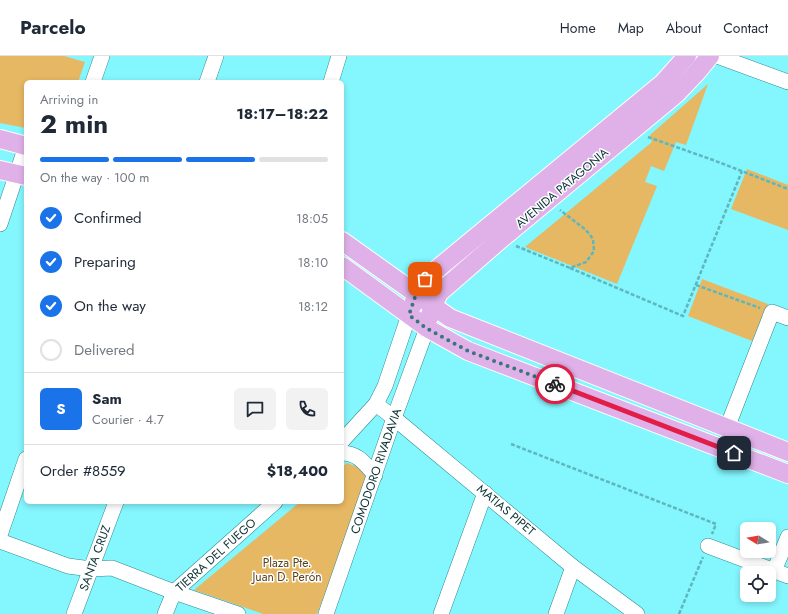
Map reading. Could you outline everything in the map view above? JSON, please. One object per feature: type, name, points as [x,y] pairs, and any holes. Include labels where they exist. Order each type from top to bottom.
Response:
[{"type":"main road","name":"AVENIDA PATAGONIA","points":[[409,315],[416,294],[425,279],[663,83],[687,56]]},
{"type":"main road","name":"AVENIDA PATAGONIA","points":[[426,328],[439,293],[501,239],[676,94],[710,56]]},
{"type":"main road","points":[[0,139],[24,145]]},
{"type":"main road","points":[[344,242],[450,318],[788,452]]},
{"type":"main road","points":[[344,267],[426,328],[468,351],[788,474]]},
{"type":"street","points":[[94,80],[102,56]]},
{"type":"street","points":[[208,80],[216,56]]},
{"type":"street","points":[[332,80],[339,56]]},
{"type":"street","points":[[717,56],[788,82]]},
{"type":"street","points":[[0,224],[14,174],[24,151]]},
{"type":"street","points":[[727,428],[772,312],[788,318]]},
{"type":"street","points":[[344,439],[376,404],[385,386],[409,315]]},
{"type":"street","name":"COMODORO RIVADAVIA","points":[[326,614],[426,328]]},
{"type":"street","name":"MATIAS PIPET","points":[[376,404],[573,567],[638,614]]},
{"type":"street","points":[[344,453],[358,457],[375,475]]},
{"type":"street","points":[[0,535],[24,465]]},
{"type":"street","points":[[441,614],[485,493]]},
{"type":"street","name":"SANTA CRUZ","points":[[74,614],[115,504]]},
{"type":"street","name":"TIERRA DEL FUEGO","points":[[166,614],[174,592],[273,504]]},
{"type":"street","points":[[708,546],[781,574],[788,537]]},
{"type":"street","points":[[0,541],[68,566],[91,569],[112,568],[174,592],[238,614]]},
{"type":"street","points":[[556,614],[573,567]]},
{"type":"path","points":[[631,131],[788,189]]},
{"type":"path","points":[[501,239],[683,316],[742,171]]},
{"type":"path","points":[[548,201],[586,230],[593,238],[594,251],[586,262],[570,268]]},
{"type":"path","points":[[696,285],[772,312]]},
{"type":"path","points":[[511,444],[716,524],[679,614]]},
{"type":"green space","points":[[0,56],[64,56],[85,62],[79,80],[24,80],[24,128],[0,123]]},
{"type":"green space","points":[[708,84],[686,145],[676,142],[664,171],[651,166],[645,182],[657,186],[617,284],[525,247],[652,142],[650,135]]},
{"type":"green space","points":[[747,169],[788,185],[788,230],[731,209]]},
{"type":"green space","points":[[702,279],[768,304],[752,341],[688,316]]},
{"type":"green space","name":"Plaza Pte. Juan D. Perón","points":[[347,463],[373,473],[317,614],[263,614],[194,590],[298,504],[344,504],[344,465]]},
{"type":"way so far","points":[[425,279],[416,294],[409,315],[426,328],[468,351],[555,384]]},
{"type":"route","points":[[555,384],[734,453]]}]
